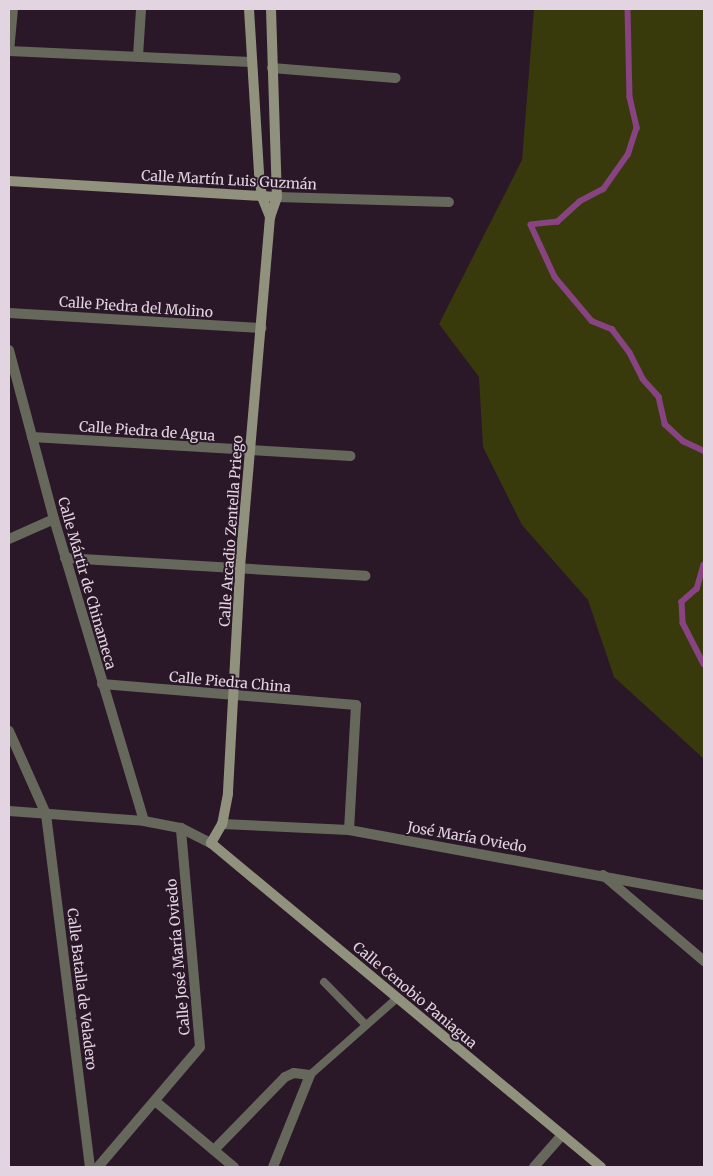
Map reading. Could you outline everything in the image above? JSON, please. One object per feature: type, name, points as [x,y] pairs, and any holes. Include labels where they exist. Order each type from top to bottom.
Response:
[{"type":"street","points":[[13,9],[9,51],[251,62]]},
{"type":"street","points":[[138,56],[141,9]]},
{"type":"street","name":"Calle Arcadio Zentella Priego","points":[[249,9],[251,62],[262,197],[270,217]]},
{"type":"street","name":"Calle Arcadio Zentella Priego","points":[[211,843],[222,824],[228,794],[240,570],[270,217],[277,197],[271,9]]},
{"type":"street","points":[[272,68],[396,78]]},
{"type":"street","name":"Calle Martín Luis Guzmán","points":[[9,181],[262,197],[449,202]]},
{"type":"street","name":"Calle Piedra del Molino","points":[[9,313],[262,328]]},
{"type":"street","name":"Calle Mártir de Chinameca","points":[[9,350],[54,519],[144,821]]},
{"type":"street","name":"Calle Piedra de Agua","points":[[32,437],[250,452],[350,456]]},
{"type":"street","points":[[9,539],[54,519]]},
{"type":"street","points":[[66,558],[240,570],[365,576]]},
{"type":"street","name":"Calle Piedra China","points":[[102,684],[234,697],[356,705],[349,830]]},
{"type":"street","name":"Calle Batalla de Veladero","points":[[9,731],[46,814],[90,1167]]},
{"type":"street","points":[[9,811],[144,821],[181,828],[211,843]]},
{"type":"street","name":"José María Oviedo","points":[[222,824],[349,830],[704,895]]},
{"type":"street","name":"Calle José María Oviedo","points":[[98,1167],[200,1047],[181,828]]},
{"type":"street","name":"Calle Cenobio Paniagua","points":[[211,843],[601,1167]]},
{"type":"street","points":[[603,875],[704,961]]},
{"type":"street","points":[[214,1150],[285,1077],[294,1073],[310,1075],[273,1167]]},
{"type":"street","points":[[155,1100],[234,1167]]},
{"type":"street","points":[[534,1167],[562,1135]]},
{"type":"lane","points":[[324,982],[366,1025]]},
{"type":"lane","points":[[310,1075],[397,998]]},
{"type":"shaded area","points":[[534,9],[704,9],[704,759],[614,677],[588,600],[522,525],[483,447],[479,377],[439,324],[522,160]]},
{"type":"waterway","points":[[628,9],[630,97],[637,128],[628,155],[604,189],[580,202],[558,222],[531,225],[555,277],[592,321],[612,329],[630,353],[643,379],[659,397],[665,424],[683,441],[704,451]]},
{"type":"waterway","points":[[704,565],[697,589],[682,602],[683,623],[704,664]]}]
